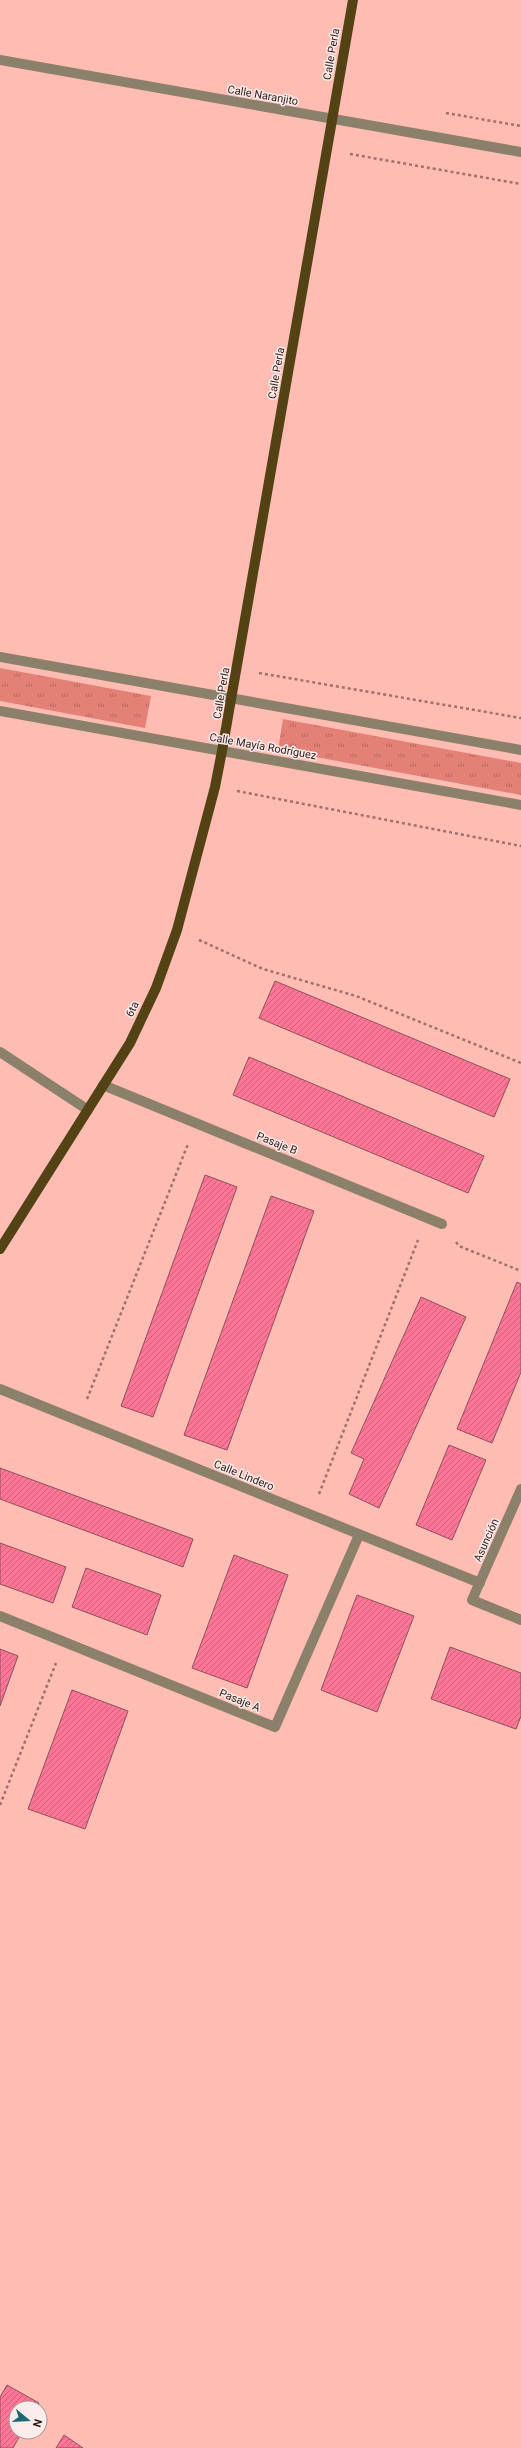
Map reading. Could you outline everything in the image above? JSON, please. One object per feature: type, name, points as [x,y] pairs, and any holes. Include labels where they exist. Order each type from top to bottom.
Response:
[{"type":"main road","name":"Calle Perla","points":[[222,751],[326,150],[330,119],[353,0]]},
{"type":"main road","name":"6ta","points":[[0,1249],[130,1043],[152,995],[177,930],[215,787],[222,751]]},
{"type":"street","name":"Calle Naranjito","points":[[0,60],[521,152]]},
{"type":"street","points":[[0,657],[521,750]]},
{"type":"street","name":"Calle Mayía Rodríguez","points":[[0,711],[521,806]]},
{"type":"street","points":[[0,1052],[88,1110]]},
{"type":"street","name":"Pasaje B","points":[[103,1085],[442,1224]]},
{"type":"street","name":"Calle Lindero","points":[[0,1389],[480,1583]]},
{"type":"street","name":"Asunción","points":[[521,1489],[472,1600],[521,1620]]},
{"type":"street","name":"Pasaje A","points":[[0,1616],[275,1727],[359,1535]]},
{"type":"path","points":[[326,150],[521,184]]},
{"type":"path","points":[[237,670],[521,718]]},
{"type":"path","points":[[215,787],[521,846]]},
{"type":"path","points":[[177,930],[263,968],[356,996],[521,1063]]},
{"type":"path","points":[[78,1421],[196,1123]]},
{"type":"path","points":[[310,1515],[427,1217]]},
{"type":"path","points":[[442,1224],[459,1246],[521,1271]]},
{"type":"path","points":[[0,1805],[64,1642]]},
{"type":"green space","points":[[0,668],[151,696],[145,728],[0,701]]},
{"type":"green space","points":[[283,719],[521,763],[521,795],[278,750]]},
{"type":"building","points":[[275,981],[510,1079],[494,1117],[259,1018]]},
{"type":"building","points":[[249,1057],[484,1156],[468,1193],[233,1095]]},
{"type":"building","points":[[205,1175],[237,1187],[153,1417],[121,1406]]},
{"type":"building","points":[[271,1196],[314,1211],[227,1450],[184,1435]]},
{"type":"building","points":[[517,1282],[521,1284],[521,1372],[492,1443],[457,1429]]},
{"type":"building","points":[[421,1297],[466,1317],[379,1508],[349,1494],[364,1459],[351,1453]]},
{"type":"building","points":[[449,1445],[486,1460],[452,1540],[416,1525]]},
{"type":"building","points":[[0,1468],[193,1539],[183,1567],[0,1499]]},
{"type":"building","points":[[0,1543],[66,1567],[53,1603],[0,1584]]},
{"type":"building","points":[[234,1555],[288,1575],[247,1688],[192,1668]]},
{"type":"building","points":[[86,1568],[161,1595],[147,1635],[72,1607]]},
{"type":"building","points":[[357,1595],[414,1616],[377,1712],[321,1690]]},
{"type":"building","points":[[450,1647],[521,1673],[521,1716],[516,1729],[431,1699]]},
{"type":"building","points":[[0,1649],[18,1656],[0,1706]]},
{"type":"building","points":[[72,1690],[128,1711],[85,1829],[28,1809]]},
{"type":"building","points":[[7,2385],[34,2400],[8,2400],[8,2440],[18,2440],[13,2448],[0,2448],[0,2397]]},
{"type":"building","points":[[64,2435],[83,2448],[56,2448]]}]
